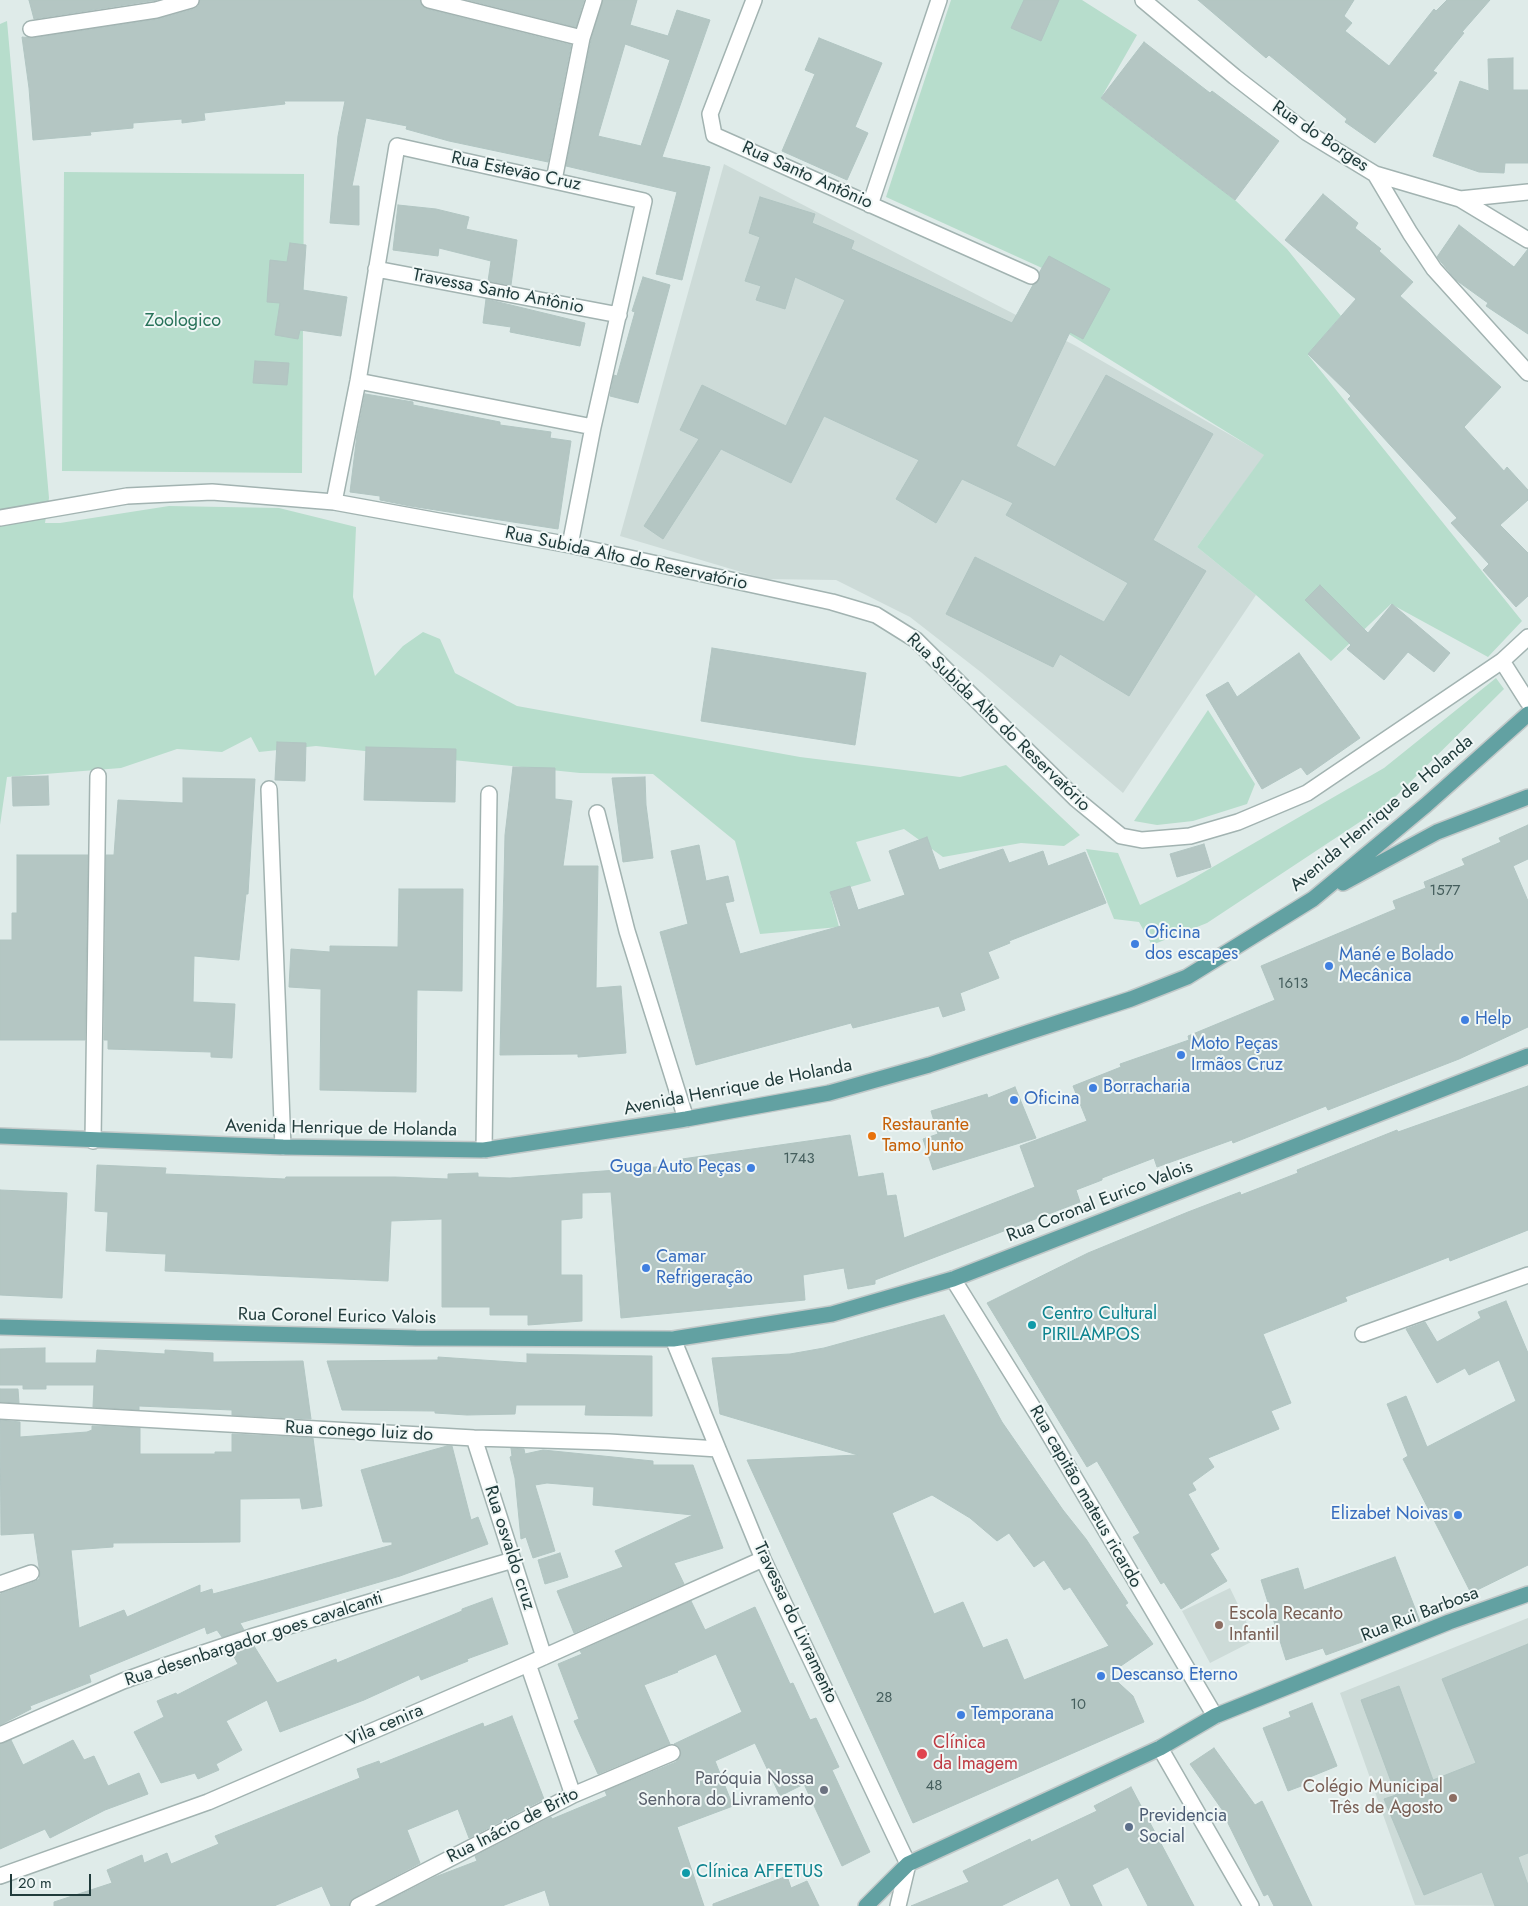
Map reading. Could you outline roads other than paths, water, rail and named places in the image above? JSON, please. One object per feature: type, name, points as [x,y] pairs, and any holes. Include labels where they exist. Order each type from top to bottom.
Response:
[{"type":"main road","name":"Avenida Henrique de Holanda","points":[[0,1136],[283,1147],[484,1150],[686,1119],[829,1093],[929,1065],[1131,999],[1187,977],[1313,899],[1426,805],[1528,714]]},
{"type":"main road","points":[[1313,899],[1437,832],[1528,797]]},
{"type":"main road","name":"Rua Coronal Eurico Valois","points":[[672,1339],[832,1314],[953,1280],[1528,1056]]},
{"type":"main road","name":"Rua Coronel Eurico Valois","points":[[0,1327],[416,1338],[672,1339]]},
{"type":"main road","name":"Rua Rui Barbosa","points":[[908,1864],[1160,1748],[1209,1719],[1449,1622],[1528,1594]]},
{"type":"main road","points":[[866,1906],[908,1864]]},
{"type":"street","points":[[31,29],[156,10],[191,0]]},
{"type":"street","points":[[429,0],[582,38]]},
{"type":"street","points":[[554,180],[582,38],[594,0]]},
{"type":"street","name":"Rua Santo Antônio","points":[[754,0],[710,114],[714,135],[1031,276]]},
{"type":"street","points":[[870,205],[939,0]]},
{"type":"street","name":"Rua do Borges","points":[[1143,0],[1235,77],[1306,132],[1375,174],[1460,199],[1528,192]]},
{"type":"street","name":"Rua Estevão Cruz","points":[[334,502],[358,381],[397,146],[644,201],[570,545]]},
{"type":"street","points":[[1375,174],[1434,269],[1528,373]]},
{"type":"street","points":[[1460,199],[1528,240]]},
{"type":"street","name":"Travessa Santo Antônio","points":[[376,269],[619,314]]},
{"type":"street","points":[[358,381],[594,427]]},
{"type":"street","name":"Rua Subida Alto do Reservatório","points":[[0,518],[136,496],[212,492],[334,502],[570,545],[832,602],[876,615],[916,640],[1076,799],[1121,836],[1142,840],[1190,836],[1238,822],[1307,793],[1502,661],[1528,637]]},
{"type":"street","points":[[1502,661],[1528,702]]},
{"type":"street","points":[[92,1141],[98,776]]},
{"type":"street","points":[[269,789],[283,1147]]},
{"type":"street","points":[[484,1150],[489,794]]},
{"type":"street","points":[[597,813],[627,932],[686,1119]]},
{"type":"street","points":[[1363,1334],[1528,1275]]},
{"type":"street","name":"Rua capitão mateus ricardo","points":[[953,1280],[1037,1414],[1209,1719]]},
{"type":"street","name":"Travessa do Livramento","points":[[672,1339],[763,1559],[908,1864]]},
{"type":"street","name":"Rua conego luiz do","points":[[0,1411],[474,1438],[609,1442],[718,1449]]},
{"type":"street","name":"Rua osvaldo cruz","points":[[474,1438],[544,1657]]},
{"type":"street","name":"Vila cenira","points":[[0,1876],[208,1802],[544,1657],[763,1559]]},
{"type":"street","name":"Rua desenbargador goes cavalcanti","points":[[0,1735],[167,1665],[251,1637],[513,1560]]},
{"type":"street","points":[[0,1584],[31,1573]]},
{"type":"street","points":[[528,1664],[573,1795]]},
{"type":"street","points":[[1160,1748],[1250,1906]]},
{"type":"street","name":"Rua Inácio de Brito","points":[[358,1906],[573,1795],[672,1752]]},
{"type":"street","points":[[898,1906],[908,1864]]},
{"type":"place","name":"Oficina dos escapes","points":[[1135,944]]},
{"type":"place","name":"Mané e Bolado Mecânica","points":[[1329,966]]},
{"type":"place","name":"Help","points":[[1465,1020]]},
{"type":"place","name":"Moto Peças Irmãos Cruz","points":[[1181,1055]]},
{"type":"place","name":"Borracharia","points":[[1093,1088]]},
{"type":"place","name":"Oficina","points":[[1014,1100]]},
{"type":"place","name":"Restaurante Tamo Junto","points":[[872,1136]]},
{"type":"place","name":"Guga Auto Peças","points":[[751,1168]]},
{"type":"place","name":"Camar Refrigeração","points":[[646,1268]]},
{"type":"place","name":"Centro Cultural PIRILAMPOS","points":[[1032,1325]]},
{"type":"place","name":"Elizabet Noivas","points":[[1458,1515]]},
{"type":"place","name":"Escola Recanto Infantil","points":[[1219,1625]]},
{"type":"place","name":"Descanso Eterno","points":[[1101,1676]]},
{"type":"place","name":"Temporana","points":[[961,1715]]},
{"type":"place","name":"Clínica da Imagem","points":[[922,1754]]},
{"type":"place","name":"Paróquia Nossa Senhora do Livramento","points":[[824,1790]]},
{"type":"place","name":"Colégio Municipal Três de Agosto","points":[[1453,1798]]},
{"type":"place","name":"Previdencia Social","points":[[1129,1827]]},
{"type":"place","name":"Clínica AFFETUS","points":[[686,1873]]},
{"type":"park label","name":"Zoologico","points":[[183,322]]}]
